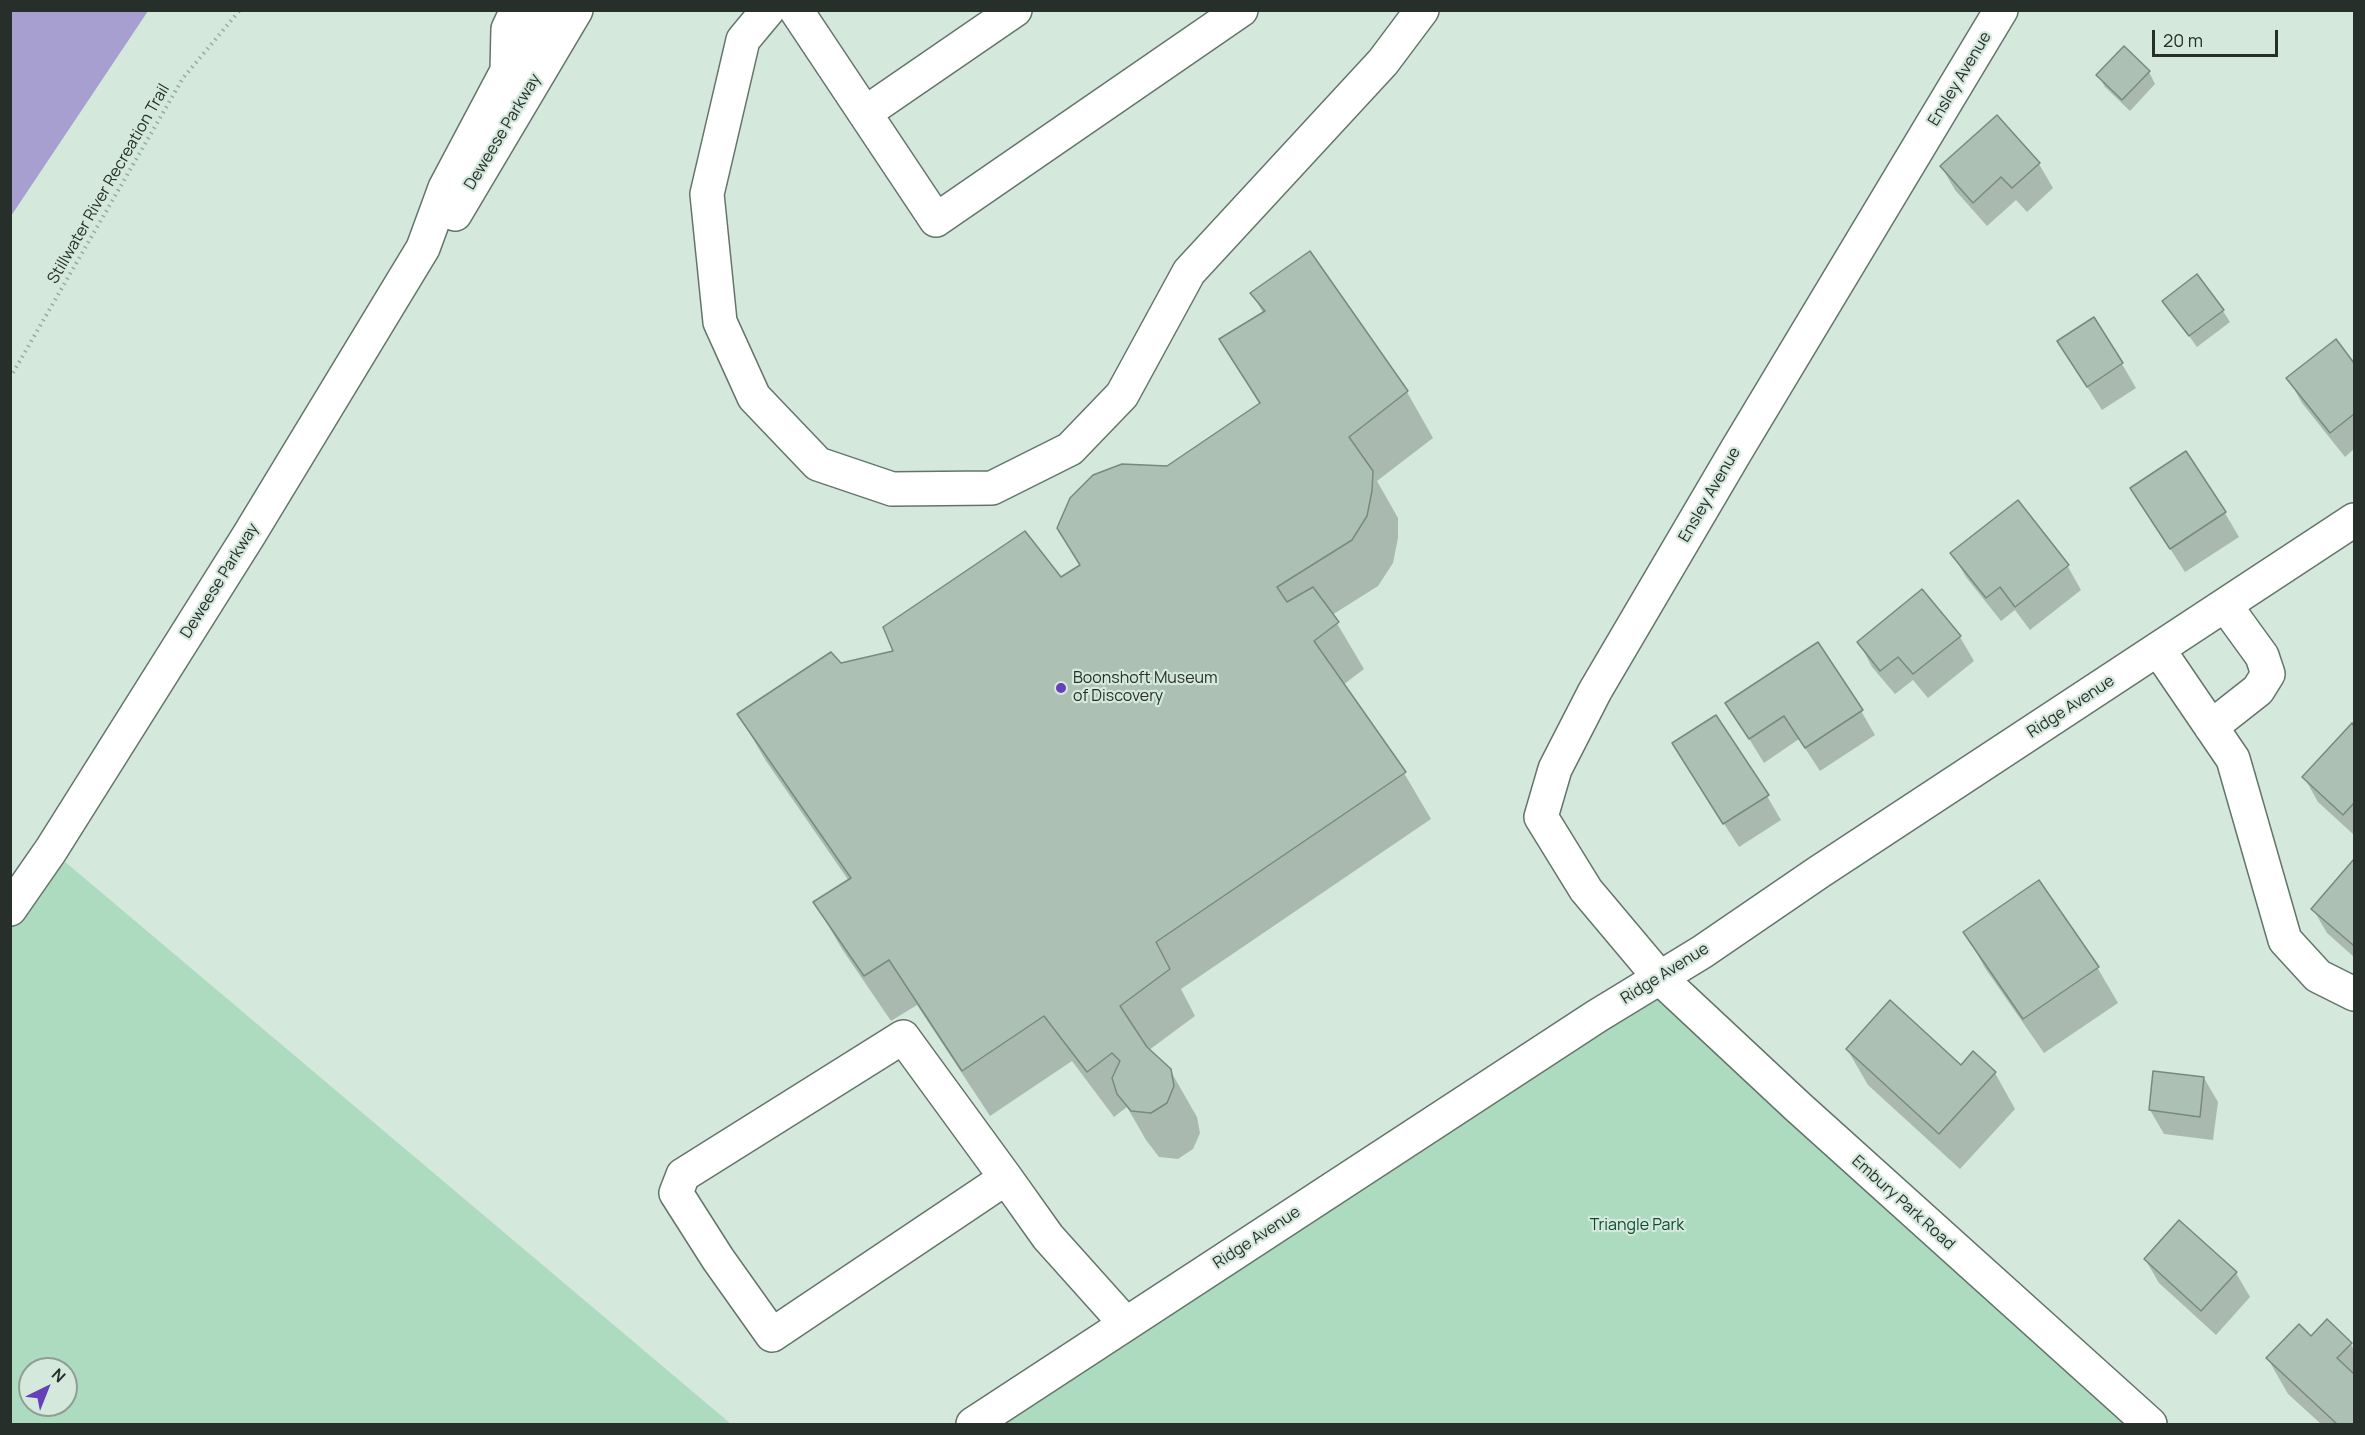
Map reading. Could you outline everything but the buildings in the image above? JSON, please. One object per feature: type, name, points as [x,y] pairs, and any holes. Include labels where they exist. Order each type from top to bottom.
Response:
[{"type":"street","name":"Deweese Parkway","points":[[507,70],[508,29],[517,10]]},
{"type":"street","name":"Deweese Parkway","points":[[10,909],[51,850],[242,545],[423,248],[445,188],[507,70],[548,10]]},
{"type":"street","name":"Deweese Parkway","points":[[423,248],[453,216],[576,10]]},
{"type":"street","points":[[768,10],[743,40],[707,194],[720,322],[754,397],[818,464],[892,489],[914,489],[992,488],[1070,449],[1122,395],[1190,272],[1383,62],[1422,10]]},
{"type":"street","points":[[796,10],[936,220],[1241,10]]},
{"type":"street","points":[[865,113],[1015,10]]},
{"type":"street","name":"Ensley Avenue","points":[[1660,978],[1586,890],[1541,817],[1555,770],[1595,691],[2001,10]]},
{"type":"street","name":"Ridge Avenue","points":[[973,1425],[1587,1023],[1660,978],[2355,520]]},
{"type":"street","points":[[2211,727],[2258,690],[2268,674],[2262,656],[2225,605]]},
{"type":"street","points":[[2158,649],[2233,759],[2285,940],[2318,976],[2355,994]]},
{"type":"street","name":"Embury Park Road","points":[[1660,978],[1797,1106],[2150,1425]]},
{"type":"street","points":[[1006,1178],[772,1335],[718,1259],[676,1193],[683,1175],[903,1037],[1006,1178],[1048,1237],[1126,1324]]},
{"type":"path","name":"Stillwater River Recreation Trail","points":[[10,378],[183,78],[240,10]]},
{"type":"green space","points":[[51,850],[731,1424],[11,1424],[11,909]]},
{"type":"green space","name":"Triangle Park","points":[[1660,978],[2150,1424],[973,1424]]},
{"type":"shaded area","points":[[10,11],[148,11],[11,216]]},
{"type":"place","name":"Boonshoft Museum of Discovery","points":[[1061,688]]}]
